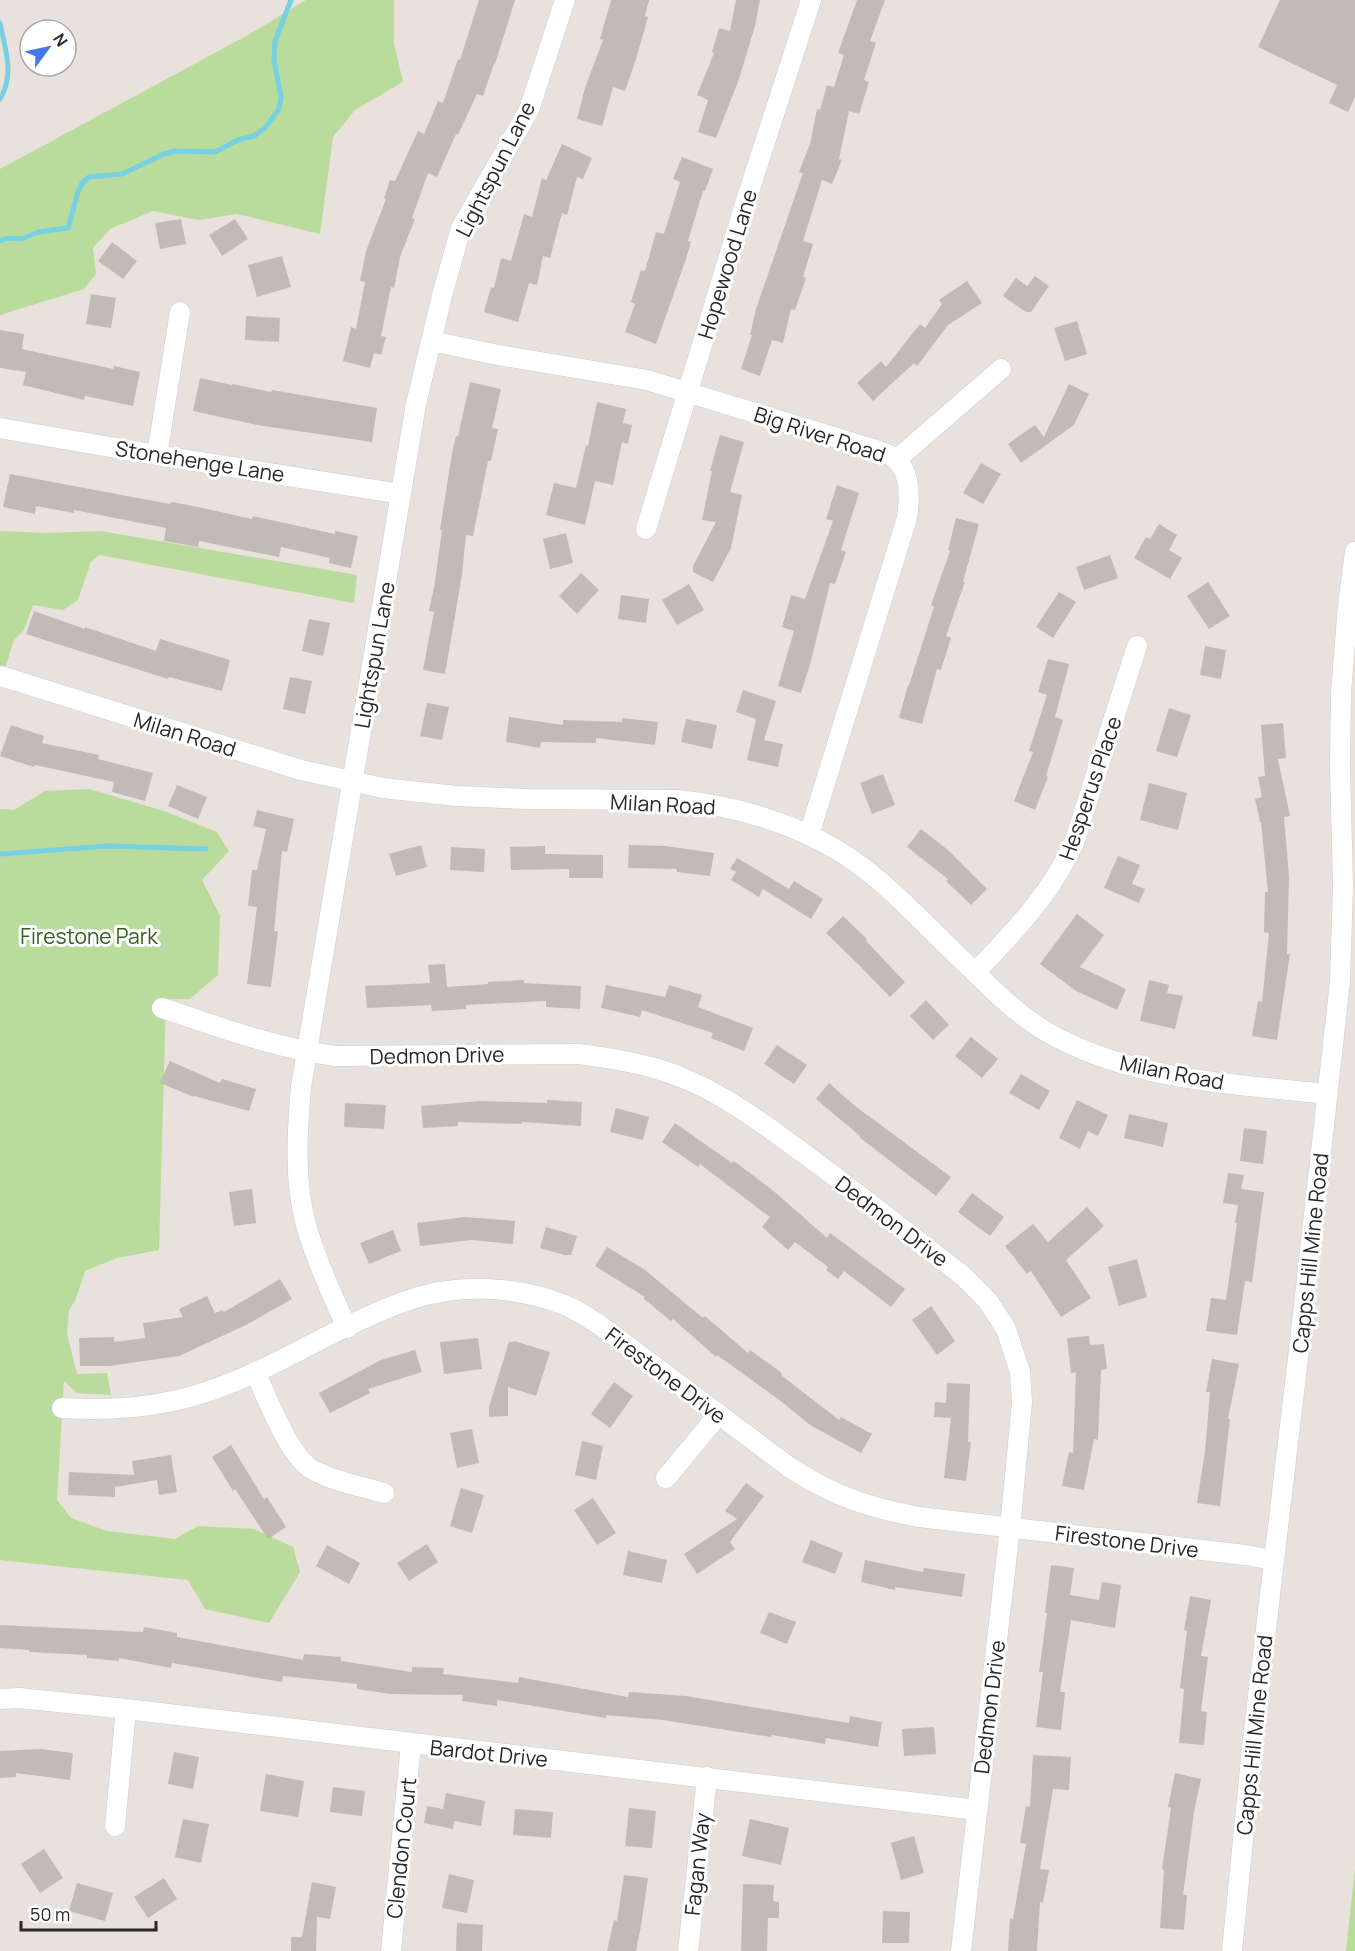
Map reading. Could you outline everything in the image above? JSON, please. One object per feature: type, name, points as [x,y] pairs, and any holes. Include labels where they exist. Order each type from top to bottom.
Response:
[{"type":"street","name":"Lightspun Lane","points":[[347,1328],[315,1255],[305,1223],[297,1160],[297,1124],[301,1087],[351,782],[372,671],[416,404],[443,292],[461,228],[529,110],[565,0]]},
{"type":"street","name":"Hopewood Lane","points":[[646,529],[744,207],[811,0]]},
{"type":"street","points":[[157,455],[180,312]]},
{"type":"street","name":"Big River Road","points":[[431,341],[498,355],[647,380],[689,391],[873,449],[896,460],[903,469],[909,501],[907,518],[809,835]]},
{"type":"street","points":[[896,460],[1001,369]]},
{"type":"street","name":"Stonehenge Lane","points":[[0,428],[401,494]]},
{"type":"street","name":"Capps Hill Mine Road","points":[[1232,1951],[1273,1560],[1300,1341],[1341,962],[1343,886],[1341,693],[1348,604],[1355,552]]},
{"type":"street","name":"Hesperus Place","points":[[975,973],[1025,919],[1061,870],[1074,843],[1137,646]]},
{"type":"street","name":"Milan Road","points":[[1,676],[301,770],[382,788],[456,796],[528,799],[678,800],[748,813],[809,835],[839,851],[879,881],[1000,996],[1052,1035],[1083,1050],[1127,1066],[1183,1078],[1327,1094]]},
{"type":"street","name":"Dedmon Drive","points":[[162,1008],[276,1045],[335,1056],[568,1054],[615,1058],[690,1080],[720,1096],[764,1125],[962,1275],[988,1301],[1006,1329],[1020,1372],[1022,1402],[1010,1528],[961,1951]]},
{"type":"street","name":"Firestone Drive","points":[[62,1408],[110,1410],[148,1407],[178,1401],[208,1392],[255,1372],[412,1299],[454,1290],[508,1291],[562,1304],[601,1326],[789,1467],[817,1485],[843,1497],[881,1510],[919,1517],[1273,1560]]},
{"type":"street","points":[[255,1372],[289,1443],[302,1461],[312,1470],[333,1479],[384,1493]]},
{"type":"street","points":[[666,1478],[718,1414]]},
{"type":"street","name":"Bardot Drive","points":[[0,1699],[19,1698],[126,1709],[977,1810]]},
{"type":"street","points":[[115,1826],[126,1709]]},
{"type":"street","name":"Clendon Court","points":[[391,1951],[411,1744]]},
{"type":"street","name":"Fagan Way","points":[[688,1951],[707,1777]]},
{"type":"green space","points":[[306,0],[394,0],[394,44],[403,82],[355,110],[333,137],[320,234],[237,214],[199,220],[153,211],[110,229],[93,248],[96,274],[84,289],[0,315],[0,169],[248,35]]},
{"type":"green space","points":[[0,531],[47,533],[101,531],[357,575],[354,603],[99,555],[91,562],[78,600],[63,610],[33,605],[24,630],[14,640],[0,685]]},
{"type":"green space","name":"Firestone Park","points":[[89,789],[164,811],[217,832],[229,851],[202,880],[220,916],[218,975],[190,999],[166,999],[159,1250],[117,1258],[85,1271],[75,1301],[69,1310],[67,1334],[77,1374],[107,1373],[111,1395],[77,1393],[64,1381],[57,1500],[71,1518],[107,1531],[175,1539],[198,1526],[254,1529],[293,1547],[300,1572],[269,1623],[205,1609],[188,1580],[0,1560],[0,809],[14,810],[45,791]]},
{"type":"green space","points":[[1355,1868],[1355,1951],[1346,1951]]},
{"type":"building","points":[[479,0],[515,0],[483,96],[477,94],[437,177],[428,173],[412,218],[415,219],[400,257],[394,288],[391,287],[381,336],[386,337],[381,355],[374,353],[370,368],[343,361],[351,327],[356,329],[365,282],[360,281],[366,251],[386,199],[384,198],[390,180],[395,181],[418,131],[424,134],[438,101],[443,103],[458,59],[460,60]]},
{"type":"building","points":[[611,0],[649,0],[645,16],[648,17],[625,91],[613,87],[602,126],[577,119],[585,88],[603,40],[600,39]]},
{"type":"building","points":[[736,0],[760,0],[755,26],[739,79],[716,138],[698,132],[708,100],[697,95],[714,53],[712,52],[719,28],[730,31]]},
{"type":"building","points":[[857,0],[885,0],[870,41],[876,43],[864,80],[869,82],[859,114],[849,111],[839,159],[842,160],[832,184],[822,180],[803,241],[813,244],[803,277],[806,278],[795,310],[791,309],[783,343],[772,340],[760,376],[741,369],[752,335],[750,335],[756,309],[803,173],[799,172],[810,144],[817,109],[820,110],[827,85],[834,87],[844,55],[838,53]]},
{"type":"building","points":[[1280,0],[1355,0],[1355,97],[1348,112],[1329,103],[1337,85],[1258,47]]},
{"type":"building","points":[[562,144],[592,158],[583,179],[577,177],[567,215],[562,213],[550,258],[543,256],[537,285],[529,283],[518,322],[484,312],[491,287],[494,288],[501,258],[511,261],[524,214],[532,217],[542,178],[546,180]]},
{"type":"building","points":[[682,157],[713,169],[705,191],[703,191],[688,241],[691,242],[686,259],[656,344],[625,332],[635,304],[631,302],[641,270],[645,271],[656,232],[664,234],[680,182],[673,179]]},
{"type":"building","points":[[181,219],[186,244],[160,249],[155,223]]},
{"type":"building","points":[[235,219],[248,239],[222,256],[209,235]]},
{"type":"building","points":[[112,242],[137,261],[123,279],[98,261]]},
{"type":"building","points":[[282,256],[291,287],[257,297],[248,265]]},
{"type":"building","points":[[1035,276],[1049,286],[1031,312],[1026,312],[1003,296],[1016,278],[1027,286]]},
{"type":"building","points":[[967,281],[982,303],[948,325],[917,366],[914,363],[873,401],[857,383],[881,361],[886,367],[920,324],[925,328],[942,304],[939,300]]},
{"type":"building","points":[[91,294],[116,298],[111,328],[86,324]]},
{"type":"building","points":[[246,316],[280,318],[279,342],[245,340]]},
{"type":"building","points":[[1077,321],[1087,354],[1065,361],[1054,328]]},
{"type":"building","points":[[0,330],[24,334],[22,349],[113,369],[114,366],[140,372],[133,406],[85,396],[84,400],[23,385],[26,372],[0,368]]},
{"type":"building","points":[[200,378],[271,392],[272,390],[377,408],[372,442],[257,425],[193,411]]},
{"type":"building","points":[[470,382],[501,389],[492,428],[498,429],[491,461],[488,461],[473,536],[466,535],[462,575],[445,674],[423,670],[434,612],[429,611],[452,453]]},
{"type":"building","points":[[1069,384],[1089,394],[1074,425],[1021,463],[1008,444],[1035,425],[1044,437]]},
{"type":"building","points":[[597,402],[626,409],[623,423],[632,425],[628,444],[622,442],[613,485],[595,481],[585,525],[546,515],[554,483],[576,488]]},
{"type":"building","points":[[720,435],[744,442],[730,492],[742,495],[731,548],[713,582],[693,572],[693,566],[716,522],[702,520],[712,471],[710,471]]},
{"type":"building","points":[[981,463],[1001,474],[983,504],[963,493]]},
{"type":"building","points":[[10,474],[170,504],[171,502],[189,505],[252,519],[253,516],[335,534],[335,531],[358,536],[351,568],[329,563],[330,558],[281,547],[279,557],[199,541],[198,547],[164,541],[166,528],[74,510],[74,513],[36,506],[35,514],[3,507]]},
{"type":"building","points":[[837,485],[859,493],[841,550],[846,552],[835,584],[830,583],[801,693],[778,686],[794,631],[782,627],[791,595],[805,599],[833,521],[826,519]]},
{"type":"building","points":[[956,518],[979,524],[963,582],[965,582],[946,636],[951,638],[941,670],[937,669],[922,724],[899,718],[934,607],[931,605],[950,551],[948,550]]},
{"type":"building","points":[[1159,524],[1177,535],[1169,550],[1182,558],[1170,579],[1134,558],[1146,537],[1150,539]]},
{"type":"building","points":[[566,533],[573,563],[550,569],[543,539]]},
{"type":"building","points":[[1110,555],[1118,578],[1084,590],[1076,567]]},
{"type":"building","points":[[581,573],[599,590],[577,614],[559,596]]},
{"type":"building","points":[[1208,582],[1230,616],[1209,629],[1187,596]]},
{"type":"building","points":[[689,584],[704,610],[677,625],[662,600]]},
{"type":"building","points":[[1059,592],[1076,602],[1053,638],[1036,627]]},
{"type":"building","points":[[621,595],[649,599],[646,623],[618,619]]},
{"type":"building","points":[[34,611],[156,651],[160,639],[230,660],[222,691],[169,677],[168,679],[26,634]]},
{"type":"building","points":[[309,619],[330,623],[323,656],[302,651]]},
{"type":"building","points":[[1205,646],[1226,650],[1221,679],[1200,675]]},
{"type":"building","points":[[1048,659],[1069,664],[1055,717],[1063,720],[1046,776],[1048,777],[1035,810],[1014,801],[1033,752],[1029,751],[1047,695],[1038,692]]},
{"type":"building","points":[[290,677],[312,681],[305,714],[283,709]]},
{"type":"building","points":[[743,690],[776,701],[764,740],[783,744],[778,767],[747,760],[756,719],[736,712]]},
{"type":"building","points":[[427,703],[449,707],[442,740],[420,736]]},
{"type":"building","points":[[1169,708],[1191,715],[1177,757],[1156,751]]},
{"type":"building","points":[[509,717],[563,725],[563,720],[622,722],[622,718],[658,722],[655,745],[596,738],[596,743],[541,742],[540,748],[506,742]]},
{"type":"building","points":[[686,719],[717,725],[712,749],[681,742]]},
{"type":"building","points":[[1283,723],[1286,758],[1278,759],[1290,816],[1284,817],[1289,877],[1287,954],[1290,954],[1277,1040],[1252,1036],[1258,1001],[1262,1002],[1269,933],[1264,932],[1265,892],[1268,892],[1261,822],[1255,799],[1262,797],[1258,777],[1265,776],[1261,725]]},
{"type":"building","points":[[11,725],[44,736],[42,743],[99,755],[98,759],[153,773],[145,801],[112,792],[114,782],[35,765],[34,767],[0,756]]},
{"type":"building","points":[[883,774],[895,805],[872,814],[860,783]]},
{"type":"building","points":[[1149,783],[1187,793],[1178,830],[1140,820]]},
{"type":"building","points":[[177,785],[207,797],[198,819],[168,806]]},
{"type":"building","points":[[257,810],[294,819],[287,852],[282,851],[274,931],[278,931],[271,987],[247,984],[257,907],[248,906],[252,870],[257,870],[266,829],[253,826]]},
{"type":"building","points":[[921,829],[948,850],[987,889],[971,905],[946,881],[948,879],[907,847]]},
{"type":"building","points":[[421,845],[427,867],[396,876],[389,854]]},
{"type":"building","points":[[629,845],[666,846],[714,853],[710,876],[677,872],[677,869],[628,868]]},
{"type":"building","points":[[545,846],[545,854],[603,855],[603,878],[569,878],[569,869],[511,870],[510,847]]},
{"type":"building","points":[[451,847],[485,849],[484,872],[450,870]]},
{"type":"building","points":[[1118,856],[1140,865],[1132,884],[1145,889],[1139,903],[1104,888]]},
{"type":"building","points":[[737,858],[789,889],[794,881],[823,899],[811,919],[763,889],[759,897],[731,880],[736,872],[730,869]]},
{"type":"building","points":[[1077,914],[1104,935],[1080,967],[1126,989],[1117,1010],[1076,991],[1040,964]]},
{"type":"building","points":[[843,916],[905,982],[890,997],[826,933]]},
{"type":"building","points":[[445,964],[447,987],[524,980],[524,983],[581,986],[580,1009],[546,1007],[546,1001],[466,1005],[466,1009],[432,1011],[431,1005],[367,1008],[365,986],[430,983],[428,965]]},
{"type":"building","points":[[1149,980],[1169,985],[1167,993],[1183,996],[1175,1029],[1140,1021]]},
{"type":"building","points":[[606,985],[665,997],[669,985],[702,995],[698,1007],[753,1028],[744,1051],[711,1038],[713,1033],[642,1010],[640,1017],[601,1008]]},
{"type":"building","points":[[926,1000],[949,1025],[933,1040],[910,1016]]},
{"type":"building","points":[[971,1037],[998,1059],[982,1078],[955,1056]]},
{"type":"building","points":[[777,1045],[807,1065],[794,1084],[764,1064]]},
{"type":"building","points":[[170,1061],[220,1083],[222,1079],[256,1089],[249,1111],[194,1097],[160,1083]]},
{"type":"building","points":[[1021,1074],[1050,1091],[1039,1110],[1009,1093]]},
{"type":"building","points":[[829,1083],[855,1106],[951,1177],[936,1196],[859,1137],[816,1099]]},
{"type":"building","points":[[547,1100],[582,1102],[581,1126],[522,1122],[522,1124],[458,1122],[458,1126],[423,1128],[421,1106],[480,1101],[547,1103]]},
{"type":"building","points":[[1077,1100],[1108,1115],[1098,1136],[1088,1131],[1080,1149],[1059,1138]]},
{"type":"building","points":[[345,1103],[386,1105],[384,1129],[344,1127]]},
{"type":"building","points":[[616,1108],[649,1117],[643,1140],[610,1132]]},
{"type":"building","points":[[1129,1114],[1168,1123],[1163,1147],[1124,1138]]},
{"type":"building","points":[[675,1123],[732,1163],[734,1161],[776,1193],[827,1238],[830,1233],[905,1289],[891,1307],[844,1271],[838,1279],[826,1270],[828,1267],[795,1242],[788,1250],[762,1227],[770,1217],[700,1164],[698,1167],[662,1142]]},
{"type":"building","points":[[1244,1128],[1267,1131],[1263,1164],[1240,1161]]},
{"type":"building","points":[[1228,1173],[1244,1175],[1241,1189],[1264,1192],[1252,1282],[1245,1281],[1237,1335],[1206,1331],[1211,1298],[1226,1300],[1237,1223],[1235,1223],[1238,1205],[1223,1203]]},
{"type":"building","points":[[252,1189],[256,1223],[234,1226],[229,1192]]},
{"type":"building","points":[[972,1193],[1004,1217],[990,1236],[958,1212]]},
{"type":"building","points":[[1087,1207],[1104,1226],[1066,1260],[1091,1298],[1061,1317],[1031,1271],[1027,1274],[1005,1246],[1033,1224],[1048,1242]]},
{"type":"building","points":[[465,1217],[515,1221],[513,1244],[472,1240],[420,1246],[417,1223]]},
{"type":"building","points":[[546,1227],[577,1236],[571,1255],[540,1248]]},
{"type":"building","points":[[393,1230],[401,1251],[369,1264],[360,1243]]},
{"type":"building","points":[[607,1247],[645,1270],[703,1318],[705,1316],[748,1353],[750,1350],[782,1373],[781,1375],[839,1420],[841,1417],[872,1434],[861,1453],[810,1425],[717,1355],[716,1357],[673,1319],[671,1321],[644,1299],[645,1297],[595,1266]]},
{"type":"building","points":[[1137,1259],[1147,1297],[1119,1306],[1108,1267]]},
{"type":"building","points":[[280,1279],[292,1299],[248,1324],[179,1356],[109,1366],[80,1366],[79,1338],[114,1337],[114,1342],[145,1338],[143,1323],[183,1317],[179,1309],[207,1296],[215,1313],[223,1310],[224,1312]]},
{"type":"building","points":[[931,1306],[955,1341],[937,1355],[912,1320]]},
{"type":"building","points":[[1089,1336],[1090,1345],[1104,1344],[1107,1369],[1101,1370],[1098,1440],[1094,1439],[1084,1490],[1062,1486],[1069,1452],[1073,1453],[1076,1372],[1071,1373],[1067,1338]]},
{"type":"building","points":[[478,1338],[482,1369],[444,1374],[440,1342]]},
{"type":"building","points":[[514,1341],[550,1352],[536,1396],[508,1387],[508,1416],[489,1417],[489,1407],[509,1342]]},
{"type":"building","points":[[415,1350],[422,1372],[368,1389],[370,1393],[330,1413],[319,1393],[381,1360]]},
{"type":"building","points":[[1212,1359],[1239,1364],[1228,1419],[1230,1419],[1220,1506],[1197,1503],[1205,1451],[1210,1392],[1206,1392]]},
{"type":"building","points":[[614,1382],[633,1396],[610,1428],[591,1414]]},
{"type":"building","points":[[947,1383],[970,1384],[968,1442],[971,1442],[966,1481],[944,1478],[951,1418],[934,1417],[935,1402],[946,1403]]},
{"type":"building","points":[[472,1429],[479,1463],[457,1468],[450,1433]]},
{"type":"building","points":[[582,1441],[603,1446],[596,1480],[575,1475]]},
{"type":"building","points":[[231,1445],[264,1499],[267,1497],[286,1527],[268,1539],[235,1489],[233,1491],[212,1457]]},
{"type":"building","points":[[171,1455],[177,1492],[159,1495],[157,1480],[115,1487],[115,1497],[68,1495],[69,1472],[134,1475],[132,1461]]},
{"type":"building","points":[[746,1483],[764,1496],[730,1542],[735,1549],[697,1574],[684,1554],[737,1519],[725,1511]]},
{"type":"building","points":[[461,1488],[484,1495],[472,1533],[450,1526]]},
{"type":"building","points":[[593,1498],[616,1533],[597,1545],[574,1510]]},
{"type":"building","points":[[811,1540],[843,1553],[835,1574],[802,1562]]},
{"type":"building","points":[[427,1544],[438,1562],[409,1581],[397,1563]]},
{"type":"building","points":[[327,1545],[360,1563],[349,1584],[316,1566]]},
{"type":"building","points":[[628,1551],[667,1560],[662,1583],[623,1575]]},
{"type":"building","points":[[865,1560],[923,1572],[924,1568],[965,1574],[962,1597],[895,1587],[895,1590],[861,1582]]},
{"type":"building","points":[[1051,1565],[1074,1568],[1070,1595],[1099,1600],[1102,1582],[1121,1585],[1115,1628],[1071,1620],[1060,1692],[1065,1692],[1061,1730],[1036,1727],[1043,1672],[1039,1672]]},
{"type":"building","points":[[1190,1596],[1211,1600],[1201,1656],[1208,1657],[1201,1711],[1207,1712],[1204,1745],[1179,1743],[1184,1689],[1180,1688],[1187,1631],[1184,1630]]},
{"type":"building","points":[[769,1612],[796,1622],[787,1644],[760,1633]]},
{"type":"building","points":[[0,1625],[143,1632],[144,1627],[177,1633],[177,1637],[303,1660],[304,1654],[341,1657],[341,1661],[412,1672],[412,1667],[444,1668],[443,1674],[518,1683],[519,1677],[628,1697],[629,1692],[686,1696],[849,1723],[850,1716],[882,1722],[878,1747],[826,1738],[825,1744],[663,1720],[606,1715],[606,1718],[497,1700],[497,1706],[462,1701],[463,1695],[390,1694],[357,1689],[357,1684],[283,1676],[282,1682],[172,1663],[171,1668],[119,1658],[119,1661],[87,1658],[87,1655],[0,1648]]},
{"type":"building","points":[[934,1727],[936,1754],[904,1756],[902,1729]]},
{"type":"building","points":[[41,1749],[73,1753],[70,1780],[16,1773],[16,1777],[0,1778],[0,1751]]},
{"type":"building","points":[[174,1752],[199,1757],[193,1789],[168,1784]]},
{"type":"building","points":[[1033,1755],[1071,1757],[1069,1790],[1053,1789],[1040,1869],[1049,1870],[1043,1903],[1040,1902],[1037,1951],[1008,1951],[1010,1918],[1013,1919],[1026,1844],[1020,1843],[1026,1806],[1030,1807]]},
{"type":"building","points":[[1175,1773],[1201,1779],[1194,1812],[1183,1895],[1187,1895],[1184,1930],[1160,1928],[1164,1870],[1162,1869],[1171,1808],[1168,1807]]},
{"type":"building","points":[[266,1774],[304,1781],[298,1817],[260,1811]]},
{"type":"building","points":[[333,1787],[365,1791],[362,1816],[330,1812]]},
{"type":"building","points":[[446,1793],[485,1801],[481,1826],[454,1821],[453,1829],[424,1823],[427,1806],[443,1809]]},
{"type":"building","points":[[629,1808],[656,1811],[652,1848],[625,1846]]},
{"type":"building","points":[[515,1809],[553,1812],[551,1838],[513,1835]]},
{"type":"building","points":[[183,1819],[209,1824],[201,1863],[175,1857]]},
{"type":"building","points":[[750,1819],[789,1828],[781,1865],[742,1856]]},
{"type":"building","points":[[914,1836],[924,1873],[901,1880],[891,1843]]},
{"type":"building","points":[[44,1849],[63,1878],[40,1893],[21,1864]]},
{"type":"building","points":[[449,1874],[474,1880],[467,1913],[442,1908]]},
{"type":"building","points":[[624,1875],[648,1878],[636,1951],[607,1951],[614,1920],[617,1921]]},
{"type":"building","points":[[164,1878],[177,1899],[148,1918],[134,1897]]},
{"type":"building","points":[[312,1882],[336,1887],[330,1919],[317,1917],[316,1951],[291,1951],[291,1937],[302,1937]]},
{"type":"building","points":[[77,1883],[113,1893],[105,1921],[69,1911]]},
{"type":"building","points":[[743,1884],[774,1885],[773,1901],[779,1902],[779,1918],[768,1918],[767,1951],[741,1951]]},
{"type":"building","points":[[883,1911],[910,1912],[909,1943],[882,1943]]},
{"type":"building","points":[[457,1923],[483,1925],[482,1951],[456,1951]]},
{"type":"waterway","points":[[0,241],[7,238],[22,239],[38,232],[68,228],[78,192],[82,183],[89,177],[122,174],[175,151],[215,152],[238,140],[254,136],[265,128],[279,109],[281,97],[274,60],[275,41],[291,0]]},
{"type":"waterway","points":[[0,23],[8,61],[7,81],[0,99]]},
{"type":"waterway","points":[[0,854],[108,846],[206,849]]}]
